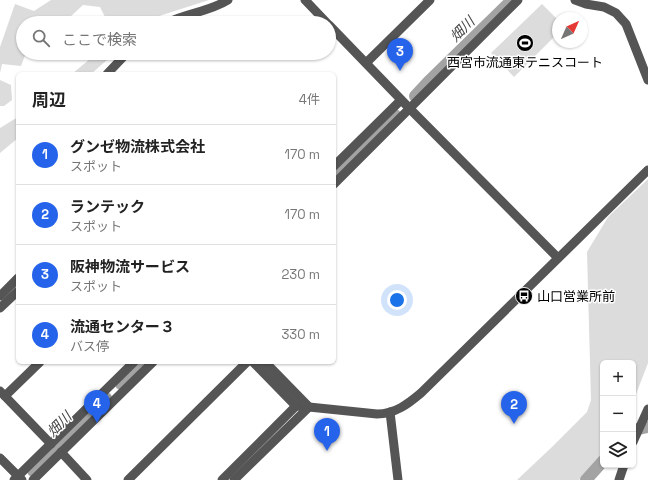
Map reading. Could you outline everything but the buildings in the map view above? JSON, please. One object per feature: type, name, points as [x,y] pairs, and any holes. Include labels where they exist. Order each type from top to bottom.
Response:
[{"type":"street","points":[[184,16],[214,7],[228,0]]},
{"type":"street","points":[[305,0],[320,16]]},
{"type":"street","points":[[366,63],[430,0]]},
{"type":"street","points":[[336,182],[518,0]]},
{"type":"street","points":[[575,0],[586,4],[604,7],[616,13],[626,24],[648,80]]},
{"type":"street","points":[[336,32],[558,258]]},
{"type":"street","points":[[109,72],[120,60]]},
{"type":"street","points":[[336,164],[401,100]]},
{"type":"street","points":[[255,364],[296,406],[384,414],[406,405],[421,393],[648,170]]},
{"type":"street","points":[[0,296],[16,280]]},
{"type":"street","points":[[0,308],[16,293]]},
{"type":"street","points":[[38,364],[2,393],[51,444]]},
{"type":"street","points":[[0,458],[18,479],[51,444],[132,364]]},
{"type":"street","points":[[33,480],[151,364]]},
{"type":"street","points":[[128,480],[245,364]]},
{"type":"street","points":[[267,364],[309,407]]},
{"type":"street","points":[[110,386],[119,395]]},
{"type":"street","points":[[222,480],[296,406]]},
{"type":"street","points":[[234,480],[309,407]]},
{"type":"street","points":[[636,435],[648,409]]},
{"type":"street","points":[[390,412],[398,480]]},
{"type":"street","points":[[61,452],[87,480]]},
{"type":"street","points":[[619,480],[623,468]]},
{"type":"shaded area","points":[[51,0],[209,0],[159,16],[104,16],[100,7],[83,5],[71,16],[16,16],[16,60],[23,60],[21,66],[2,64],[0,73],[0,47],[15,4],[34,11]]},
{"type":"shaded area","name":"西宮市流通東テニスコート","points":[[542,4],[552,14],[552,39],[514,77],[491,53]]},
{"type":"shaded area","points":[[89,60],[107,60],[93,72],[74,72]]},
{"type":"shaded area","points":[[0,80],[11,85],[12,100],[4,106],[0,106]]},
{"type":"shaded area","points":[[16,118],[16,140],[0,153],[0,128]]},
{"type":"shaded area","points":[[648,179],[648,363],[636,394],[636,360],[600,360],[600,456],[579,480],[517,480],[587,412],[591,400],[587,252],[608,217]]},
{"type":"waterway","name":"畑川","points":[[415,96],[512,0]]},
{"type":"waterway","name":"畑川","points":[[336,173],[395,115]]},
{"type":"waterway","name":"畑川","points":[[121,384],[142,364]]},
{"type":"waterway","name":"畑川","points":[[33,471],[106,398]]},
{"type":"waterway","points":[[636,429],[648,427]]},
{"type":"waterway","points":[[586,480],[600,464]]},
{"type":"place","name":"西宮市流通東テニスコート","points":[[525,43]]},
{"type":"place","name":"阪神物流サービス","points":[[400,71]]},
{"type":"place","name":"山口営業所前","points":[[524,296]]},
{"type":"place","name":"流通センター３","points":[[97,423]]},
{"type":"place","name":"ランテック","points":[[514,424]]},
{"type":"place","name":"グンゼ物流株式会社","points":[[327,451]]}]
